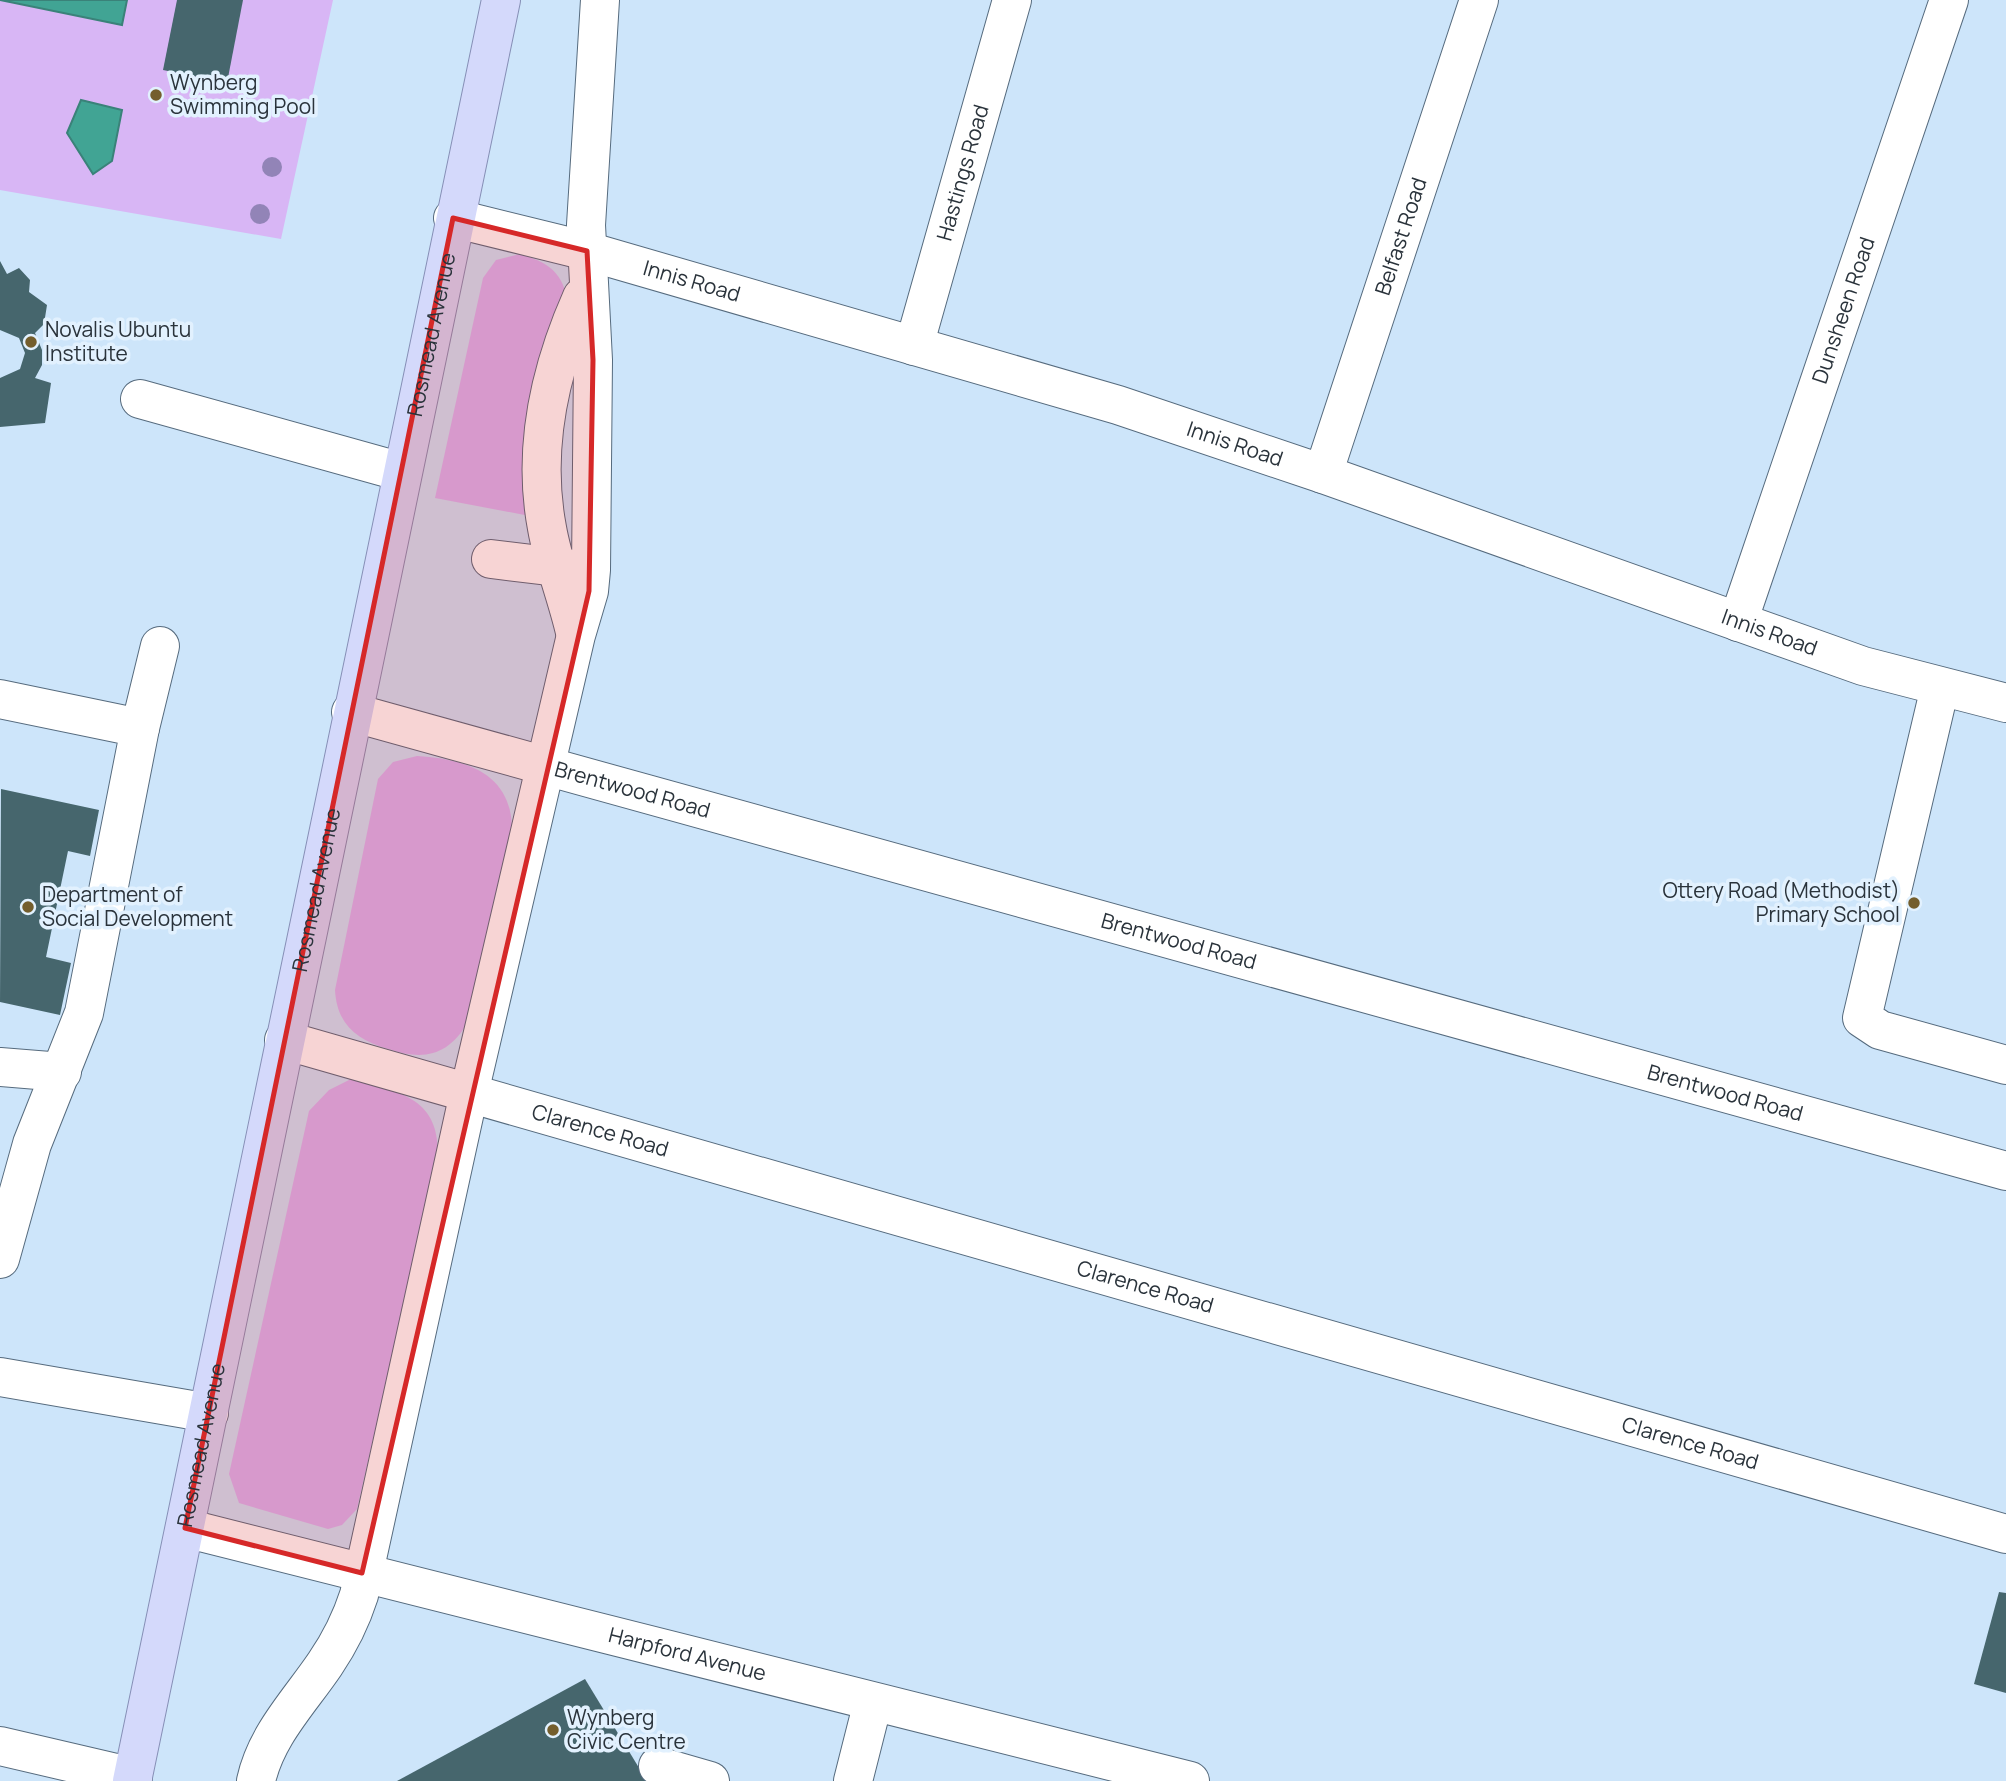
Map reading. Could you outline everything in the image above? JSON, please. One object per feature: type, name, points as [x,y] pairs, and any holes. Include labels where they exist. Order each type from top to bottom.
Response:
[{"type":"main road","name":"Rosmead Avenue","points":[[133,1779],[453,218],[501,0]]},
{"type":"street","points":[[256,1781],[287,1713],[325,1664],[350,1622],[359,1595],[470,1093],[576,635],[575,570],[593,360],[586,225],[600,0]]},
{"type":"street","name":"Hastings Road","points":[[914,346],[1012,0]]},
{"type":"street","name":"Belfast Road","points":[[1323,474],[1479,0]]},
{"type":"street","name":"Dunsheen Road","points":[[1738,622],[1948,0]]},
{"type":"street","name":"Innis Road","points":[[453,218],[588,267],[914,346],[1118,405],[1323,474],[1863,666],[2006,703]]},
{"type":"street","points":[[575,570],[547,528],[541,484],[542,436],[547,396],[588,267]]},
{"type":"street","points":[[140,399],[402,472]]},
{"type":"street","points":[[491,559],[575,570]]},
{"type":"street","points":[[0,1259],[32,1144],[83,1013],[140,728],[160,646]]},
{"type":"street","points":[[1940,687],[1863,1018],[1880,1030],[2006,1065]]},
{"type":"street","points":[[0,699],[140,728]]},
{"type":"street","name":"Brentwood Road","points":[[351,712],[2006,1171]]},
{"type":"street","name":"Clarence Road","points":[[284,1040],[2006,1534]]},
{"type":"street","points":[[0,1067],[61,1072]]},
{"type":"street","points":[[0,1377],[209,1413]]},
{"type":"street","name":"Harpford Avenue","points":[[185,1528],[1190,1781]]},
{"type":"street","points":[[853,1781],[873,1702]]},
{"type":"street","points":[[0,1745],[133,1779]]},
{"type":"street","points":[[658,1766],[710,1781]]},
{"type":"highlighted area","points":[[453,218],[587,251],[593,360],[589,591],[362,1573],[185,1528]]},
{"type":"shaded area","name":"Wynberg Swimming Pool","points":[[0,0],[333,0],[281,239],[0,190]]},
{"type":"shaded area","points":[[0,0],[127,0],[122,25]]},
{"type":"shaded area","points":[[81,100],[122,110],[112,161],[93,174],[67,133]]},
{"type":"shaded area","points":[[520,254],[551,268],[561,280],[567,298],[535,517],[435,498],[483,278],[496,260]]},
{"type":"shaded area","points":[[417,756],[469,766],[495,782],[510,811],[512,830],[468,1022],[443,1049],[424,1055],[401,1053],[358,1036],[344,1022],[335,990],[378,779],[393,762]]},
{"type":"shaded area","points":[[351,1079],[399,1093],[423,1108],[436,1135],[438,1155],[357,1509],[342,1525],[328,1529],[239,1503],[229,1474],[309,1111],[329,1090]]},
{"type":"building","points":[[177,0],[243,0],[227,83],[163,70]]},
{"type":"building","name":"Novalis Ubuntu Institute","points":[[0,261],[7,274],[19,268],[30,280],[29,292],[47,305],[44,324],[35,333],[42,350],[42,365],[35,378],[51,383],[45,423],[0,427],[0,378],[20,369],[25,353],[19,338],[0,330]]},
{"type":"building","name":"Department of Social Development","points":[[1,789],[99,810],[90,856],[68,851],[46,957],[71,963],[60,1015],[0,1002]]},
{"type":"building","points":[[1999,1592],[2006,1593],[2006,1693],[1974,1684]]},
{"type":"building","name":"Wynberg Civic Centre","points":[[585,1679],[647,1781],[397,1781]]},
{"type":"place","name":"Wynberg Swimming Pool","points":[[156,95]]},
{"type":"place","name":"Novalis Ubuntu Institute","points":[[31,342]]},
{"type":"place","name":"Ottery Road (Methodist) Primary School","points":[[1914,903]]},
{"type":"place","name":"Department of Social Development","points":[[28,907]]},
{"type":"place","name":"Wynberg Civic Centre","points":[[553,1730]]}]
